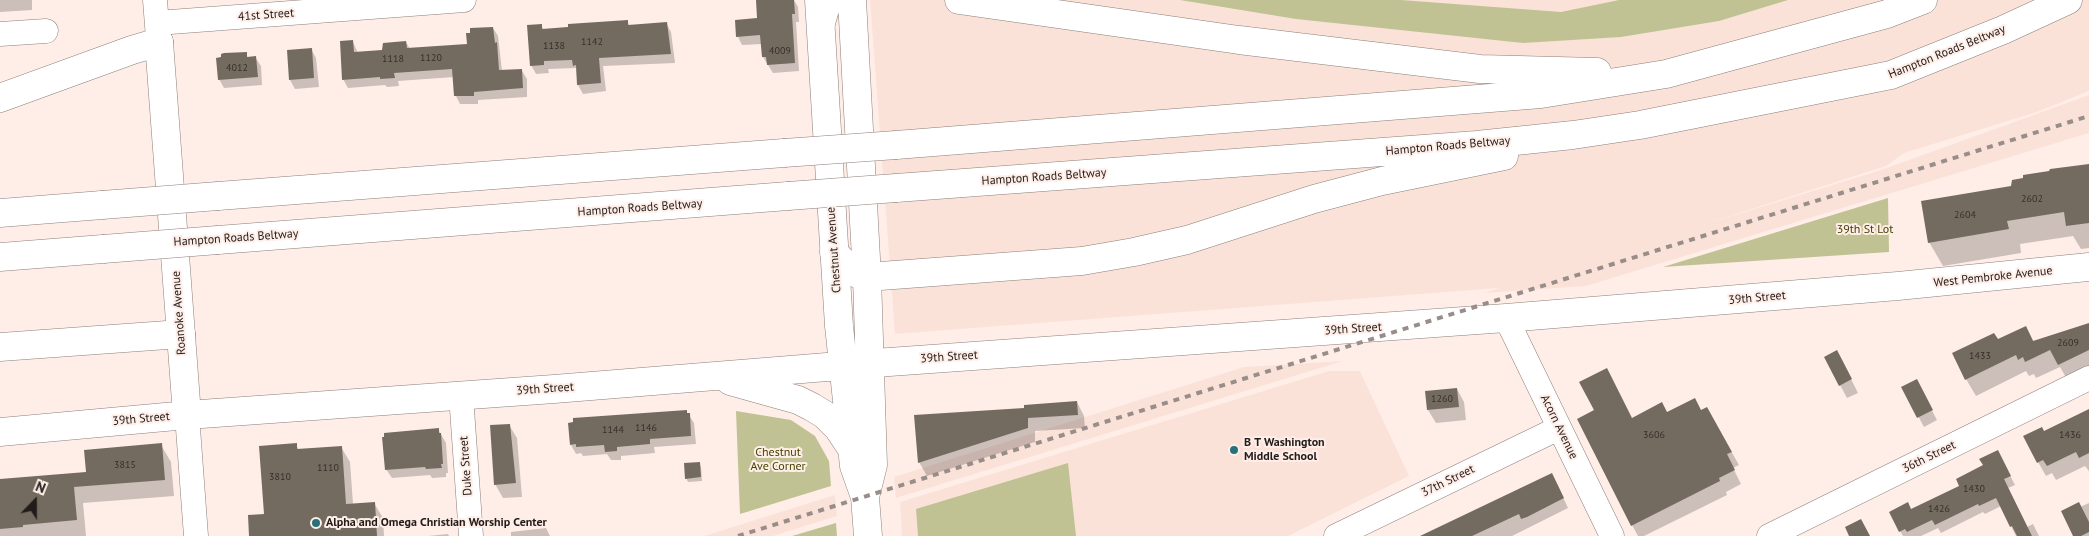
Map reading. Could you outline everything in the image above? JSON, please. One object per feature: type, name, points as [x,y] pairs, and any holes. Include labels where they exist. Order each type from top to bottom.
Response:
[{"type":"main road","name":"Chestnut Avenue","points":[[852,0],[867,277],[873,465],[865,497]]},
{"type":"main road","points":[[959,0],[1239,40],[1480,69],[1666,74]]},
{"type":"main road","points":[[0,213],[1541,94],[1666,74],[1887,14],[1923,0]]},
{"type":"main road","name":"Hampton Roads Beltway","points":[[0,257],[1477,145],[1572,135],[1640,125],[1891,75],[2003,30],[2068,0]]},
{"type":"main road","name":"Chestnut Avenue","points":[[823,8],[834,252],[843,366],[854,466],[865,497],[868,536]]},
{"type":"main road","points":[[0,98],[132,50],[157,22]]},
{"type":"main road","name":"Roanoke Avenue","points":[[157,22],[187,415]]},
{"type":"main road","points":[[834,252],[852,272],[867,277],[1082,261],[1187,240],[1314,199],[1365,186],[1467,165],[1640,125]]},
{"type":"main road","name":"West Pembroke Avenue","points":[[1898,286],[2089,267]]},
{"type":"main road","name":"39th Street","points":[[0,432],[187,415],[870,363],[1506,318],[1898,286]]},
{"type":"main road","points":[[0,347],[181,334]]},
{"type":"main road","points":[[712,376],[798,400],[812,407],[825,415],[838,428],[852,448]]},
{"type":"street","name":"41st Street","points":[[157,22],[464,0]]},
{"type":"street","points":[[0,34],[46,31]]},
{"type":"street","name":"Acorn Avenue","points":[[1506,318],[1612,536]]},
{"type":"street","name":"36th Street","points":[[1769,536],[2089,378]]},
{"type":"street","name":"Duke Street","points":[[461,395],[471,536]]},
{"type":"street","name":"Roanoke Avenue","points":[[187,415],[196,536]]},
{"type":"street","name":"37th Street","points":[[1336,536],[1559,428]]},
{"type":"shaded area","points":[[870,0],[2089,0],[2089,91],[2037,112],[1904,153],[1886,166],[1699,226],[1881,170],[2089,95],[2089,133],[1586,286],[1485,293],[1499,288],[895,334]]},
{"type":"shaded area","points":[[1343,361],[896,498],[894,477],[1244,367]]},
{"type":"shaded area","name":"B T Washington Middle School","points":[[1329,371],[1360,371],[1409,476],[1288,536],[902,536],[900,502]]},
{"type":"shaded area","points":[[835,495],[837,516],[773,536],[704,536]]},
{"type":"green space","points":[[1180,0],[1401,0],[1561,12],[1619,0],[1788,0],[1719,21],[1621,37],[1523,43],[1296,19]]},
{"type":"green space","name":"39th St Lot","points":[[1888,198],[1889,252],[1663,267]]},
{"type":"green space","name":"Chestnut Ave Corner","points":[[736,411],[791,420],[815,436],[829,461],[831,486],[740,514]]},
{"type":"green space","points":[[1068,463],[1076,536],[918,536],[916,509]]},
{"type":"green space","points":[[836,523],[837,536],[792,536]]},
{"type":"building","points":[[756,0],[794,0],[795,14],[792,14],[795,63],[767,65],[766,57],[762,57],[760,35],[736,37],[735,20],[757,18]]},
{"type":"building","points":[[628,20],[628,25],[667,22],[671,54],[599,58],[601,83],[577,85],[576,65],[573,66],[572,60],[544,61],[544,65],[530,66],[527,25],[542,24],[542,29],[568,27],[568,24]]},
{"type":"building","points":[[493,27],[495,43],[497,42],[499,70],[522,69],[523,88],[474,92],[474,96],[454,96],[452,69],[394,73],[395,78],[380,79],[380,77],[342,80],[340,41],[353,40],[354,52],[382,50],[383,43],[406,41],[407,48],[467,44],[466,33],[470,33],[470,28]]},
{"type":"building","points":[[312,48],[314,78],[289,80],[287,50]]},
{"type":"building","points":[[247,52],[247,57],[256,56],[258,77],[218,80],[216,58],[221,57],[221,54],[224,53]]},
{"type":"building","points":[[2089,164],[2089,223],[2066,226],[2064,212],[2007,221],[2009,229],[1928,243],[1921,201],[2011,186],[2012,180],[2023,178],[2023,175]]},
{"type":"building","points":[[2089,323],[2089,350],[2058,365],[2050,350],[2025,362],[2023,357],[2018,360],[2016,355],[1965,380],[1952,353],[1994,333],[1998,339],[2026,326],[2033,341]]},
{"type":"building","points":[[1837,350],[1852,379],[1839,386],[1824,357]]},
{"type":"building","points":[[1607,368],[1632,418],[1662,402],[1667,412],[1695,398],[1701,410],[1707,407],[1732,452],[1727,454],[1735,470],[1719,478],[1720,481],[1631,526],[1577,419],[1594,410],[1579,382]]},
{"type":"building","points":[[1917,379],[1933,410],[1917,418],[1901,387]]},
{"type":"building","points":[[1457,388],[1459,407],[1427,410],[1425,391]]},
{"type":"building","points":[[1077,401],[1078,415],[1028,418],[1028,428],[918,463],[914,415],[1024,408],[1024,405]]},
{"type":"building","points":[[2089,409],[2089,453],[2079,458],[2076,452],[2047,466],[2043,460],[2037,463],[2023,436],[2042,427],[2044,431]]},
{"type":"building","points":[[687,410],[687,413],[690,413],[691,436],[650,439],[650,444],[617,447],[617,451],[605,452],[604,445],[576,447],[576,444],[570,445],[568,423],[573,422],[573,418]]},
{"type":"building","points":[[510,424],[516,483],[494,485],[490,425]]},
{"type":"building","points":[[439,428],[439,433],[441,433],[442,468],[426,469],[425,467],[385,470],[382,437],[384,437],[384,433]]},
{"type":"building","points":[[162,443],[165,480],[74,487],[77,520],[0,529],[0,479],[86,472],[84,450]]},
{"type":"building","points":[[297,443],[297,449],[342,446],[346,504],[375,502],[377,536],[249,536],[248,515],[264,514],[259,446]]},
{"type":"building","points":[[1998,450],[2011,476],[2004,479],[2032,536],[2017,536],[2012,526],[2010,527],[1996,498],[1979,506],[1978,504],[1935,525],[1932,520],[1907,532],[1905,529],[1899,532],[1889,512],[1908,502],[1911,509],[1959,486],[1956,479],[1983,465],[1979,459]]},
{"type":"building","points":[[700,462],[701,477],[685,479],[684,463]]},
{"type":"building","points":[[1552,473],[1564,498],[1527,517],[1521,519],[1519,514],[1472,536],[1420,536]]},
{"type":"building","points":[[2079,502],[2089,522],[2089,532],[2081,536],[2073,536],[2061,511]]},
{"type":"building","points":[[1861,519],[1870,536],[1849,536],[1845,527]]},
{"type":"railway","points":[[738,536],[2089,116]]},
{"type":"place","name":"B T Washington Middle School","points":[[1234,450]]},
{"type":"place","name":"Alpha and Omega Christian Worship Center","points":[[316,523]]}]
